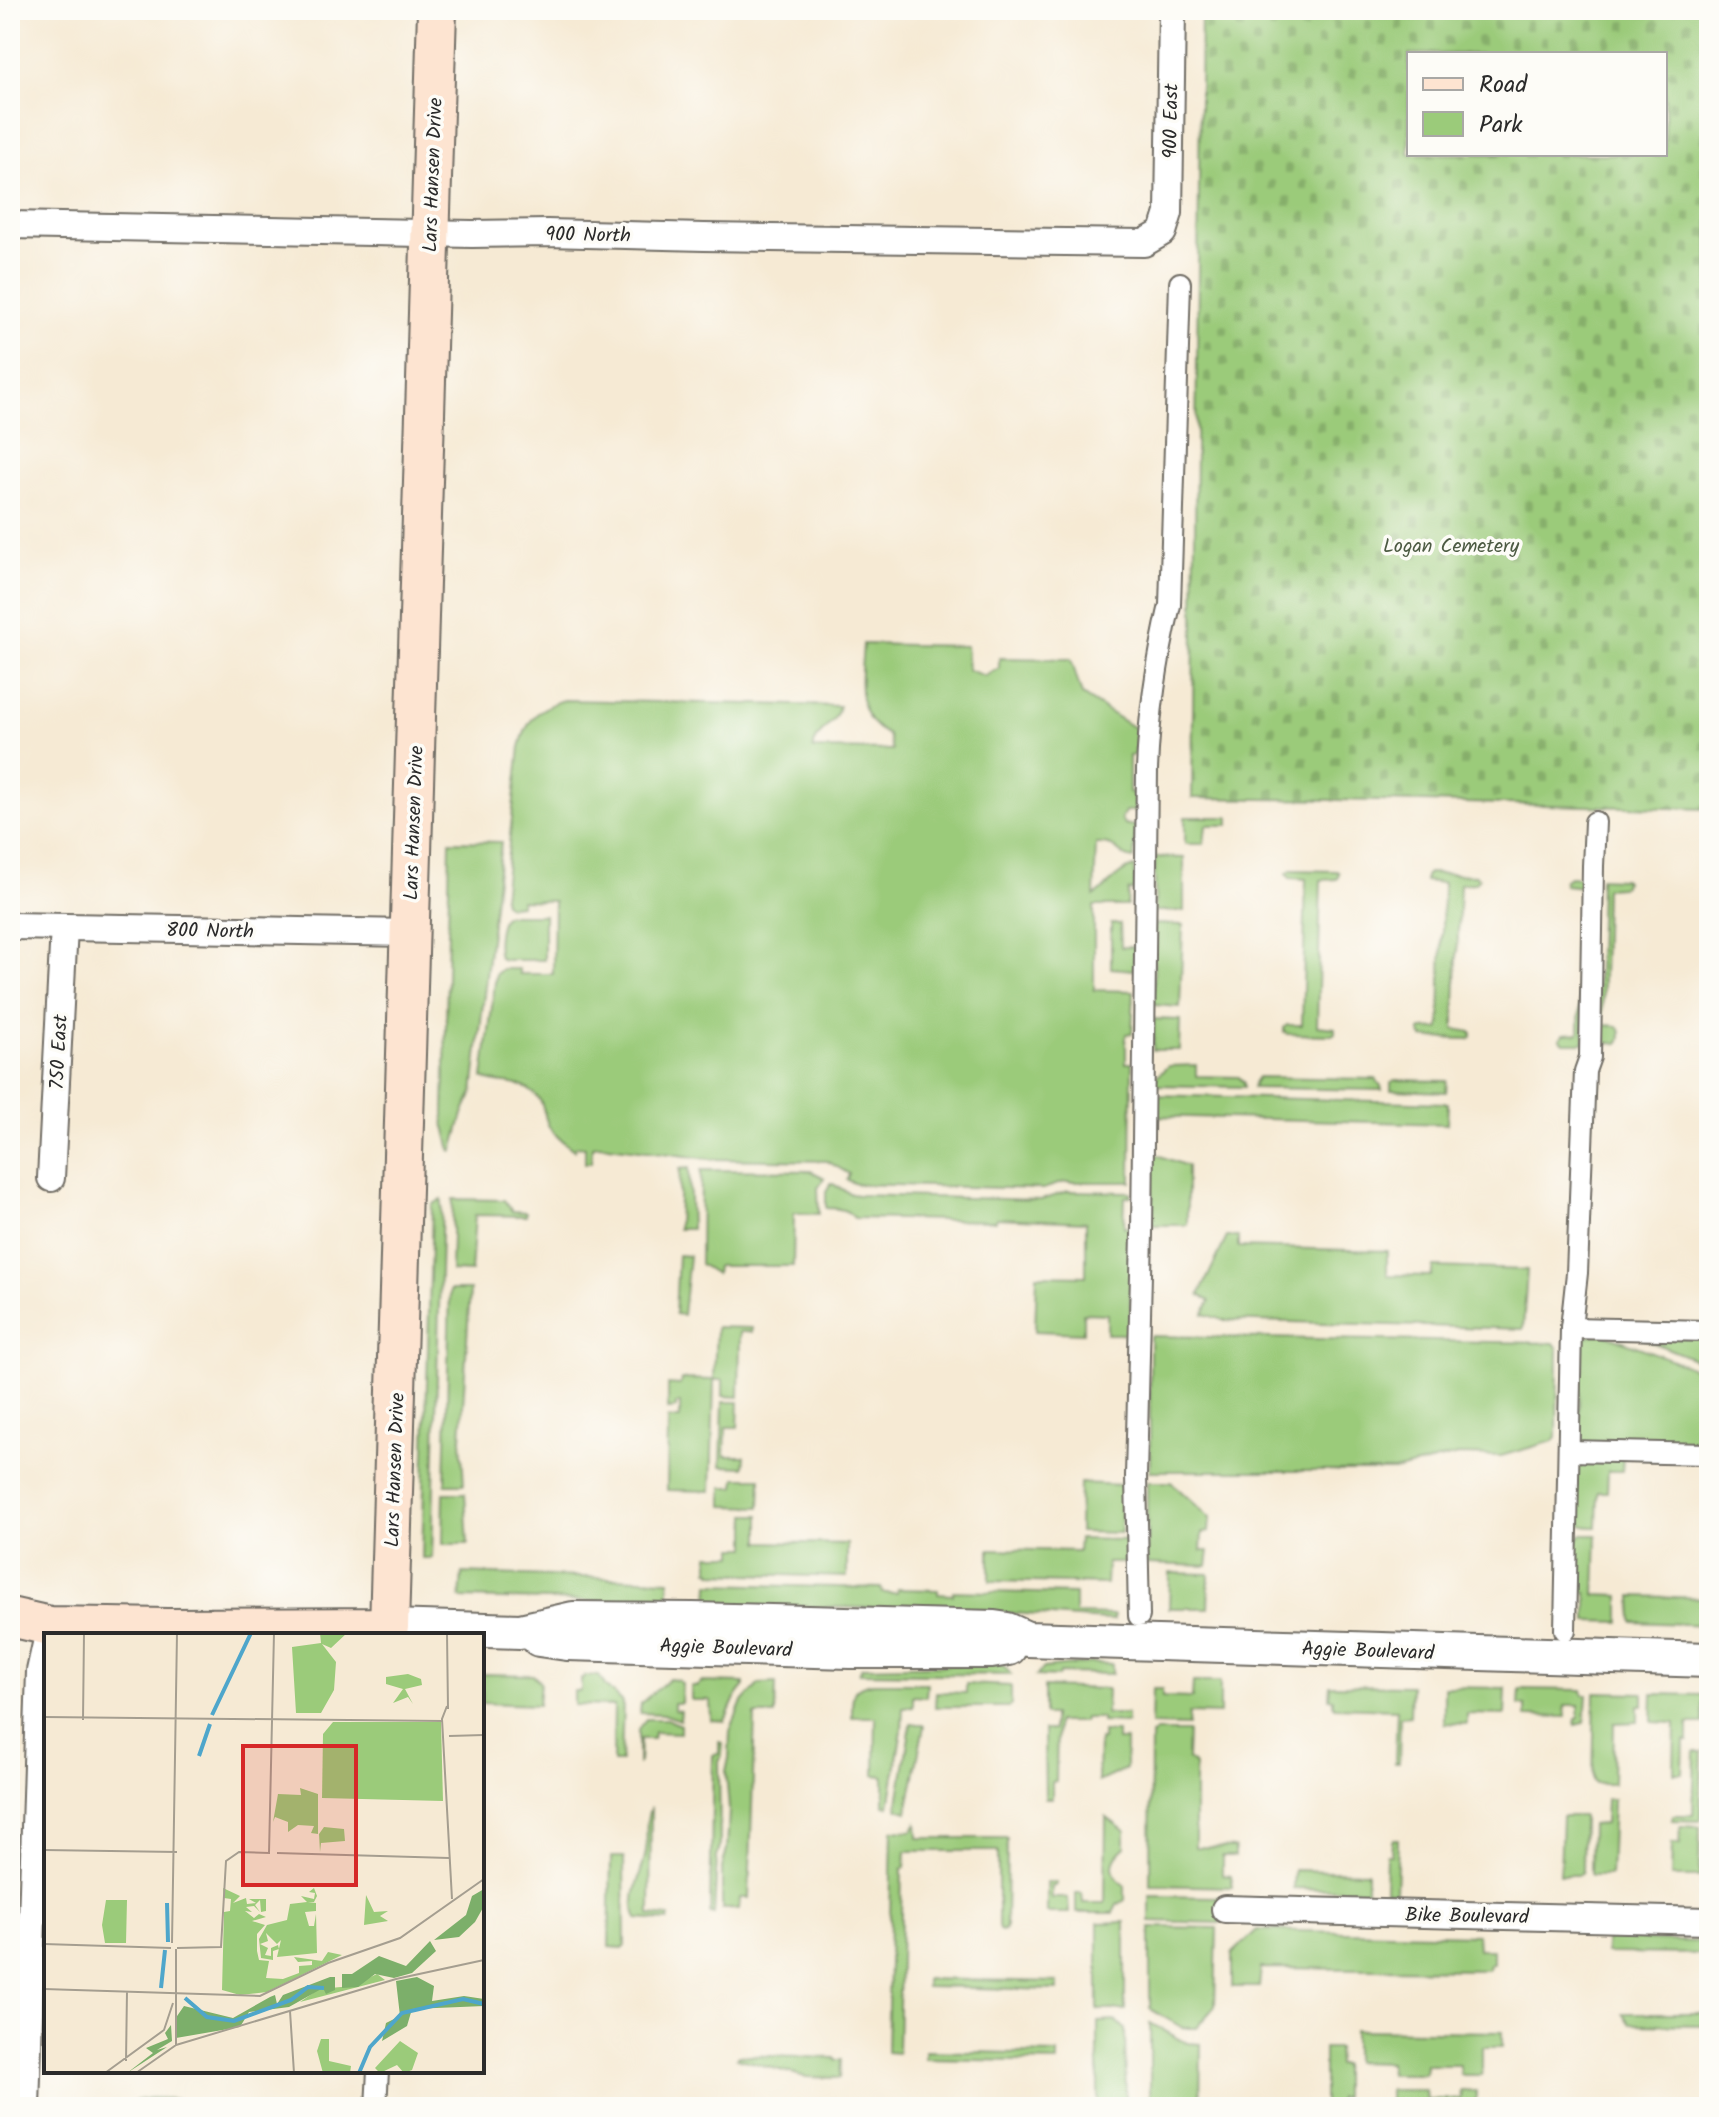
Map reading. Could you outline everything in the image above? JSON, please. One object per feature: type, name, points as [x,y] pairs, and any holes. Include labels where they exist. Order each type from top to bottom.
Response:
[{"type":"main road","name":"Lars Hansen Drive","points":[[389,1631],[437,10]]},
{"type":"main road","points":[[10,1617],[44,1633]]},
{"type":"main road","points":[[82,1633],[167,1628],[389,1631]]},
{"type":"main road","points":[[10,1637],[44,1635]]},
{"type":"street","name":"900 East","points":[[1163,232],[1169,213],[1172,10]]},
{"type":"street","name":"900 North","points":[[10,225],[1144,243],[1163,232]]},
{"type":"street","points":[[1139,1616],[1136,1476],[1148,724],[1170,605],[1180,283]]},
{"type":"street","points":[[1565,1630],[1571,1328],[1577,1273],[1585,1076],[1590,1057],[1595,822]]},
{"type":"street","name":"800 North","points":[[10,926],[410,933]]},
{"type":"street","name":"750 East","points":[[51,1178],[64,927]]},
{"type":"street","points":[[1571,1328],[1709,1331]]},
{"type":"street","points":[[1569,1451],[1709,1454]]},
{"type":"street","name":"Aggie Boulevard","points":[[389,1631],[520,1631],[573,1619],[709,1621],[994,1628],[1027,1639],[1709,1660]]},
{"type":"street","points":[[26,2107],[40,1671],[44,1653]]},
{"type":"street","name":"Bike Boulevard","points":[[1225,1909],[1709,1921]]},
{"type":"street","points":[[376,2107],[378,2073]]},
{"type":"green space","name":"Logan Cemetery","points":[[1201,10],[1709,10],[1709,809],[1192,798]]},
{"type":"green space","points":[[863,644],[966,646],[968,670],[985,676],[999,668],[999,658],[1071,659],[1082,695],[1136,729],[1135,755],[1129,756],[1129,792],[1135,793],[1135,811],[1126,811],[1121,819],[1124,824],[1135,826],[1134,859],[1110,846],[1096,844],[1094,896],[1123,872],[1135,867],[1135,890],[1128,891],[1127,906],[1094,906],[1094,990],[1134,991],[1132,1033],[1126,1034],[1126,1063],[1132,1063],[1131,1182],[1065,1182],[1043,1189],[856,1184],[847,1180],[849,1174],[827,1161],[709,1159],[601,1145],[592,1146],[591,1163],[585,1163],[585,1147],[575,1146],[575,1151],[556,1135],[548,1125],[540,1100],[532,1092],[521,1086],[483,1078],[496,974],[502,969],[519,969],[519,974],[553,974],[554,901],[521,900],[520,905],[509,906],[504,903],[503,897],[520,747],[534,716],[564,700],[839,706],[834,718],[817,737],[813,749],[892,750],[888,735],[869,718],[864,707],[861,695]]},
{"type":"green space","points":[[1185,817],[1229,817],[1229,825],[1206,825],[1204,844],[1185,844]]},
{"type":"green space","points":[[450,841],[501,842],[473,1093],[463,1114],[453,1151],[444,1123]]},
{"type":"green space","points":[[1155,857],[1184,858],[1184,911],[1155,911]]},
{"type":"green space","points":[[1291,870],[1339,873],[1337,879],[1321,880],[1317,1026],[1335,1028],[1332,1035],[1284,1032],[1287,1025],[1302,1025],[1306,879],[1290,878],[1287,873]]},
{"type":"green space","points":[[1428,873],[1476,875],[1479,879],[1475,883],[1460,884],[1454,1029],[1472,1032],[1469,1039],[1424,1038],[1421,1035],[1424,1029],[1440,1029],[1443,883],[1425,881]]},
{"type":"green space","points":[[1569,877],[1588,878],[1584,1043],[1564,1043],[1560,1039],[1564,1034],[1579,1033],[1582,887],[1565,885],[1564,881]]},
{"type":"green space","points":[[1600,878],[1625,881],[1621,887],[1605,888],[1602,1025],[1618,1026],[1621,1037],[1618,1043],[1596,1044]]},
{"type":"green space","points":[[505,915],[544,915],[544,960],[499,958],[498,936]]},
{"type":"green space","points":[[1111,924],[1120,924],[1121,947],[1134,947],[1134,970],[1111,968]]},
{"type":"green space","points":[[1154,924],[1183,925],[1180,1007],[1154,1005]]},
{"type":"green space","points":[[1154,1019],[1180,1020],[1179,1050],[1153,1050]]},
{"type":"green space","points":[[1196,1065],[1196,1076],[1239,1077],[1244,1087],[1153,1085],[1153,1080],[1168,1066]]},
{"type":"green space","points":[[1258,1077],[1376,1079],[1382,1090],[1253,1088]]},
{"type":"green space","points":[[1395,1080],[1447,1081],[1446,1092],[1391,1090],[1391,1083]]},
{"type":"green space","points":[[1153,1095],[1448,1103],[1447,1124],[1152,1116]]},
{"type":"green space","points":[[1152,1153],[1187,1166],[1187,1225],[1151,1225]]},
{"type":"green space","points":[[689,1168],[691,1229],[678,1229],[680,1169]]},
{"type":"green space","points":[[701,1170],[811,1171],[825,1178],[818,1188],[819,1214],[794,1213],[793,1266],[717,1266],[716,1274],[700,1264]]},
{"type":"green space","points":[[831,1183],[858,1195],[1041,1200],[1068,1191],[1131,1192],[1131,1196],[1125,1197],[1124,1227],[1131,1227],[1130,1334],[1107,1334],[1107,1314],[1083,1313],[1083,1333],[1035,1331],[1037,1275],[1086,1276],[1086,1222],[996,1218],[996,1221],[854,1218],[845,1211],[826,1208],[826,1191]]},
{"type":"green space","points":[[442,1199],[432,1558],[422,1558],[432,1205]]},
{"type":"green space","points":[[453,1199],[504,1200],[512,1211],[526,1212],[526,1216],[475,1215],[471,1272],[451,1271]]},
{"type":"green space","points":[[1227,1237],[1238,1237],[1238,1247],[1387,1251],[1387,1275],[1431,1276],[1433,1267],[1527,1270],[1523,1329],[1223,1320],[1204,1314],[1210,1301],[1199,1295]]},
{"type":"green space","points":[[678,1255],[689,1256],[683,1315],[675,1314]]},
{"type":"green space","points":[[450,1290],[470,1290],[461,1439],[464,1484],[445,1484]]},
{"type":"green space","points":[[716,1327],[752,1328],[752,1332],[740,1332],[739,1397],[723,1396],[723,1380],[714,1380]]},
{"type":"green space","points":[[1602,1333],[1709,1374],[1709,1449],[1662,1446],[1654,1438],[1645,1443],[1582,1444],[1578,1437],[1581,1340],[1582,1337]]},
{"type":"green space","points":[[1709,1335],[1709,1365],[1644,1339]]},
{"type":"green space","points":[[1150,1336],[1554,1343],[1558,1349],[1557,1437],[1553,1441],[1501,1456],[1458,1455],[1394,1471],[1150,1471]]},
{"type":"green space","points":[[681,1379],[714,1380],[711,1491],[667,1490],[668,1419],[680,1419],[680,1404],[668,1409],[668,1384],[680,1385]]},
{"type":"green space","points":[[723,1402],[739,1402],[738,1427],[726,1427],[725,1456],[745,1456],[744,1467],[721,1466]]},
{"type":"green space","points":[[1623,1457],[1622,1471],[1608,1471],[1607,1492],[1598,1492],[1597,1527],[1580,1524],[1575,1519],[1577,1461]]},
{"type":"green space","points":[[736,1478],[761,1478],[760,1507],[723,1506],[723,1487],[735,1487]]},
{"type":"green space","points":[[1147,1482],[1171,1482],[1210,1518],[1209,1532],[1202,1533],[1201,1551],[1209,1551],[1207,1566],[1147,1564]]},
{"type":"green space","points":[[1080,1483],[1122,1485],[1121,1533],[1079,1532]]},
{"type":"green space","points":[[444,1493],[465,1493],[468,1544],[443,1544]]},
{"type":"green space","points":[[747,1515],[760,1515],[760,1542],[847,1544],[847,1577],[712,1573],[709,1570],[709,1555],[734,1555],[734,1548],[747,1548]]},
{"type":"green space","points":[[1581,1535],[1597,1535],[1595,1595],[1620,1596],[1620,1622],[1587,1621],[1587,1594],[1573,1572],[1575,1541]]},
{"type":"green space","points":[[1079,1539],[1127,1540],[1127,1563],[1107,1563],[1106,1584],[990,1581],[990,1549],[1078,1551]]},
{"type":"green space","points":[[462,1573],[669,1580],[669,1603],[460,1598]]},
{"type":"green space","points":[[1170,1573],[1209,1574],[1208,1608],[1169,1608]]},
{"type":"green space","points":[[709,1584],[881,1588],[882,1593],[897,1593],[898,1589],[938,1590],[938,1594],[953,1595],[953,1591],[1075,1594],[1075,1614],[1114,1615],[1114,1620],[988,1610],[708,1605]]},
{"type":"green space","points":[[1632,1596],[1709,1598],[1709,1625],[1633,1622]]},
{"type":"green space","points":[[1000,1664],[1011,1675],[859,1673],[862,1667]]},
{"type":"green space","points":[[1112,1664],[1112,1674],[1036,1676],[1044,1668]]},
{"type":"green space","points":[[484,1674],[533,1675],[540,1682],[538,1705],[484,1703]]},
{"type":"green space","points":[[584,1676],[599,1676],[623,1702],[621,1762],[613,1762],[614,1706],[574,1705],[574,1691],[581,1691]]},
{"type":"green space","points":[[669,1679],[682,1684],[681,1703],[674,1703],[674,1710],[681,1711],[680,1720],[663,1714],[640,1713],[641,1703]]},
{"type":"green space","points":[[701,1682],[744,1683],[725,1721],[711,1720],[710,1700],[691,1700],[691,1686],[698,1686]]},
{"type":"green space","points":[[1193,1682],[1220,1682],[1220,1714],[1189,1713],[1188,1726],[1151,1725],[1152,1689],[1162,1689],[1162,1697],[1192,1698]]},
{"type":"green space","points":[[776,1683],[775,1715],[755,1715],[749,1898],[740,1898],[739,1909],[722,1909],[722,1868],[727,1849],[729,1809],[726,1772],[730,1731],[741,1704],[759,1684]]},
{"type":"green space","points":[[872,1683],[927,1683],[926,1697],[913,1696],[913,1706],[903,1707],[889,1806],[884,1805],[884,1776],[875,1775],[876,1717],[852,1717],[856,1690]]},
{"type":"green space","points":[[966,1684],[1011,1686],[1011,1705],[935,1707],[936,1692],[966,1693]]},
{"type":"green space","points":[[1330,1685],[1411,1686],[1410,1716],[1400,1717],[1399,1763],[1395,1763],[1397,1709],[1335,1707],[1333,1699],[1329,1698]]},
{"type":"green space","points":[[1044,1687],[1107,1689],[1106,1714],[1127,1714],[1127,1723],[1102,1722],[1102,1718],[1057,1722],[1056,1781],[1052,1782],[1052,1798],[1045,1798],[1044,1730],[1053,1730],[1053,1715],[1044,1715]]},
{"type":"green space","points":[[1444,1687],[1506,1688],[1505,1715],[1467,1714],[1467,1724],[1444,1723]]},
{"type":"green space","points":[[1520,1689],[1582,1690],[1583,1695],[1587,1695],[1585,1723],[1575,1725],[1579,1718],[1579,1705],[1565,1705],[1566,1717],[1526,1716],[1526,1706],[1519,1705]]},
{"type":"green space","points":[[1595,1692],[1643,1693],[1643,1705],[1638,1705],[1638,1722],[1614,1723],[1613,1784],[1595,1784],[1593,1781]]},
{"type":"green space","points":[[1653,1694],[1703,1695],[1703,1724],[1688,1724],[1683,1773],[1674,1773],[1675,1723],[1652,1722]]},
{"type":"green space","points":[[646,1719],[667,1719],[680,1725],[680,1733],[654,1732],[653,1739],[640,1739],[638,1763],[638,1729]]},
{"type":"green space","points":[[911,1724],[924,1726],[907,1812],[897,1809]]},
{"type":"green space","points":[[1102,1732],[1117,1732],[1117,1740],[1126,1740],[1126,1769],[1098,1782],[1099,1740],[1102,1740]]},
{"type":"green space","points":[[1155,1732],[1188,1732],[1187,1759],[1195,1765],[1195,1847],[1235,1848],[1235,1856],[1222,1856],[1222,1875],[1231,1876],[1233,1887],[1150,1885],[1151,1735]]},
{"type":"green space","points":[[719,1742],[723,1743],[719,1762],[720,1846],[714,1914],[710,1913],[713,1755],[719,1754]]},
{"type":"green space","points":[[1695,1752],[1702,1752],[1700,1821],[1672,1820],[1673,1815],[1693,1815]]},
{"type":"green space","points":[[1606,1799],[1613,1799],[1610,1875],[1592,1875],[1591,1825],[1605,1824]]},
{"type":"green space","points":[[651,1807],[650,1915],[669,1917],[668,1921],[637,1919],[634,1911]]},
{"type":"green space","points":[[1562,1816],[1583,1816],[1582,1871],[1579,1875],[1560,1875]]},
{"type":"green space","points":[[1106,1817],[1125,1831],[1125,1847],[1113,1866],[1116,1876],[1125,1886],[1125,1900],[1117,1905],[1113,1913],[1076,1913],[1076,1893],[1082,1893],[1083,1903],[1105,1903]]},
{"type":"green space","points":[[917,1823],[918,1838],[1007,1838],[1006,1927],[1003,1931],[998,1926],[998,1851],[906,1851],[905,1868],[902,1869],[898,2053],[887,2052],[892,1830],[912,1831]]},
{"type":"green space","points":[[1681,1826],[1700,1827],[1699,1877],[1671,1877],[1672,1843],[1680,1844]]},
{"type":"green space","points":[[1394,1839],[1398,1839],[1396,1891],[1385,1891],[1386,1855],[1391,1855]]},
{"type":"green space","points":[[611,1857],[624,1857],[623,1948],[609,1947]]},
{"type":"green space","points":[[1294,1870],[1367,1872],[1367,1890],[1293,1888]]},
{"type":"green space","points":[[1047,1882],[1056,1882],[1056,1886],[1052,1886],[1052,1898],[1068,1898],[1069,1913],[1047,1913]]},
{"type":"green space","points":[[1150,1896],[1220,1897],[1220,1923],[1150,1921]]},
{"type":"green space","points":[[1125,1922],[1125,2010],[1098,2010],[1098,1923]]},
{"type":"green space","points":[[1150,1927],[1217,1928],[1215,2006],[1196,2028],[1183,2028],[1150,2009]]},
{"type":"green space","points":[[1257,1930],[1477,1935],[1478,1949],[1493,1949],[1493,1964],[1489,1964],[1488,1970],[1261,1968],[1259,1987],[1232,1987],[1232,1954]]},
{"type":"green space","points":[[1606,1939],[1709,1942],[1709,1954],[1606,1953]]},
{"type":"green space","points":[[926,1979],[1058,1982],[1058,1990],[926,1987]]},
{"type":"green space","points":[[1623,2013],[1709,2013],[1709,2025],[1630,2024]]},
{"type":"green space","points":[[1117,2021],[1125,2029],[1126,2107],[1098,2107],[1098,2022]]},
{"type":"green space","points":[[1150,2023],[1187,2043],[1201,2044],[1200,2107],[1150,2107]]},
{"type":"green space","points":[[1354,2030],[1502,2032],[1502,2047],[1482,2047],[1482,2075],[1460,2075],[1459,2065],[1426,2065],[1425,2074],[1390,2074],[1389,2063],[1354,2062]]},
{"type":"green space","points":[[1324,2048],[1337,2048],[1338,2065],[1343,2065],[1343,2098],[1338,2098],[1337,2107],[1324,2107]]},
{"type":"green space","points":[[925,2051],[1057,2054],[1057,2062],[925,2059]]},
{"type":"green space","points":[[739,2055],[834,2058],[841,2060],[840,2078],[805,2077],[737,2058]]},
{"type":"green space","points":[[1389,2090],[1425,2090],[1426,2099],[1460,2099],[1461,2091],[1476,2091],[1476,2107],[1354,2107],[1389,2106]]},
{"type":"green space","points":[[151,2098],[175,2099],[191,2107],[122,2107]]}]
